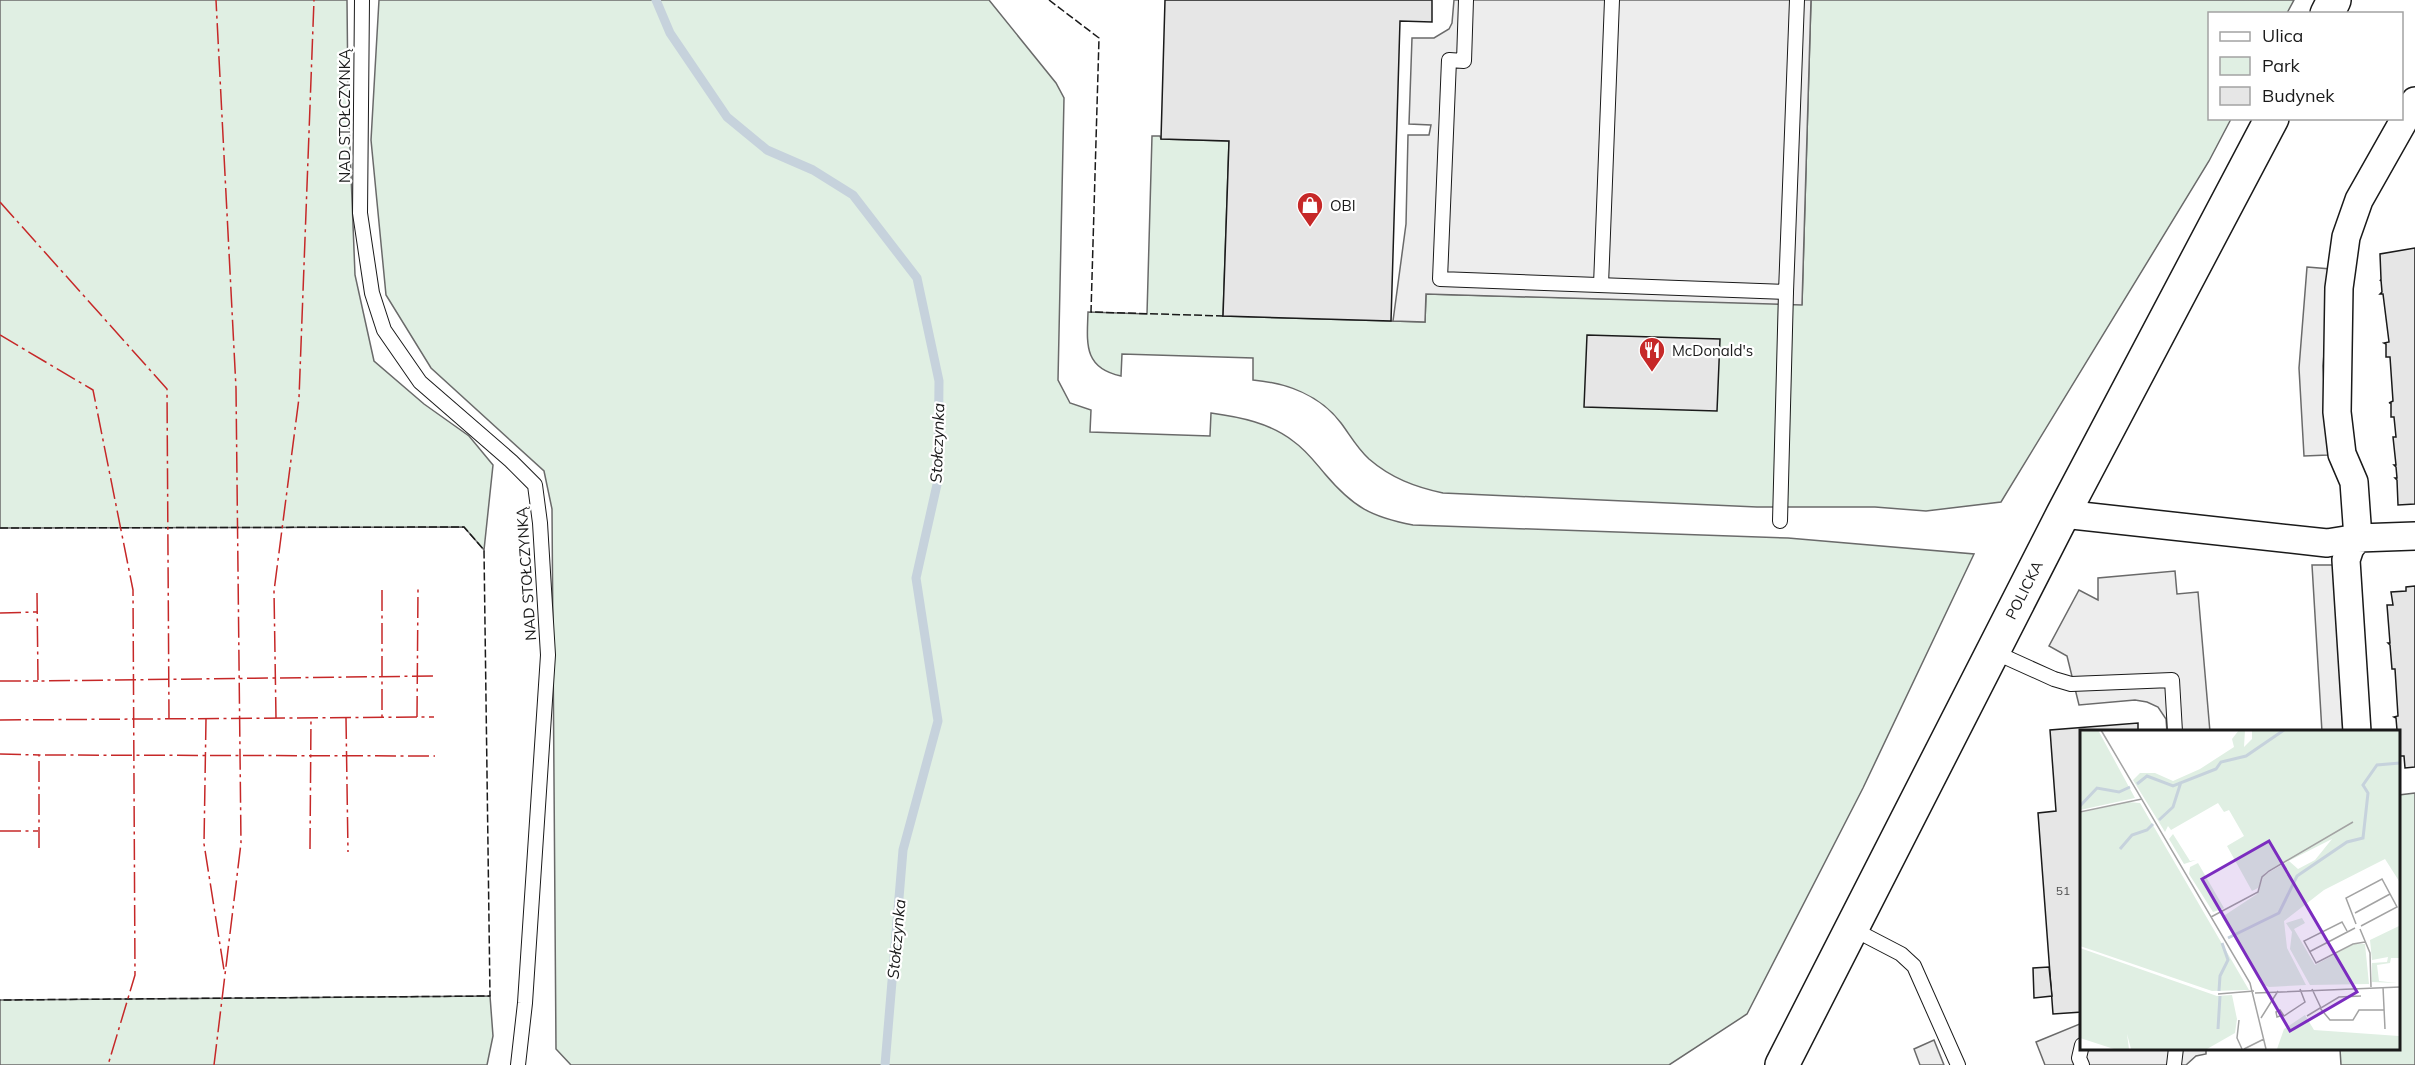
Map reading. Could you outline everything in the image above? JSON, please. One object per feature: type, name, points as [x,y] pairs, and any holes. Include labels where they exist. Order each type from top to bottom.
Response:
[{"type":"street","points":[[2357,730],[2346,560],[2350,548],[2358,538],[2354,482],[2342,454],[2337,412],[2338,288],[2346,237],[2359,200],[2415,101]]},
{"type":"street","name":"POLICKA","points":[[1782,1065],[1992,651],[2271,120]]},
{"type":"street","points":[[2063,514],[2327,543],[2358,538],[2415,536]]},
{"type":"lane","name":"NAD STOŁCZYNKĄ","points":[[362,0],[360,213],[372,293],[384,330],[420,382],[535,484],[540,523],[548,655],[525,1002],[518,1065]]},
{"type":"lane","points":[[1466,0],[1464,61],[1449,60],[1440,279],[1786,292]]},
{"type":"lane","points":[[1601,285],[1612,0]]},
{"type":"lane","points":[[1780,521],[1797,0]]},
{"type":"lane","points":[[1992,651],[2054,679],[2071,684],[2172,680],[2175,730]]},
{"type":"lane","points":[[1851,928],[1901,954],[1914,966],[1958,1065]]},
{"type":"lane","points":[[2081,1050],[2079,1058],[2082,1065]]},
{"type":"lane","points":[[2174,1065],[2176,1050]]},
{"type":"green space","points":[[0,0],[347,0],[348,98],[355,275],[374,361],[424,404],[469,436],[493,465],[484,550],[464,527],[0,528]]},
{"type":"green space","points":[[379,0],[989,0],[1056,83],[1064,98],[1058,380],[1070,403],[1091,410],[1090,432],[1210,436],[1211,413],[1254,422],[1275,430],[1298,444],[1354,503],[1374,514],[1413,525],[1788,538],[1974,554],[1863,788],[1747,1014],[1669,1065],[571,1065],[556,1049],[552,509],[544,471],[431,368],[386,295],[371,140]]},
{"type":"green space","points":[[1811,0],[2294,0],[2288,12],[2208,12],[2208,120],[2230,120],[2209,161],[2001,502],[1926,511],[1875,507],[1757,507],[1443,493],[1404,481],[1377,466],[1361,450],[1333,413],[1313,398],[1278,384],[1253,380],[1253,358],[1122,354],[1121,376],[1100,367],[1094,360],[1090,353],[1087,334],[1088,312],[1147,314],[1152,136],[1160,136],[1161,139],[1229,141],[1223,316],[1425,322],[1426,294],[1802,304]]},
{"type":"green space","points":[[2415,793],[2415,1065],[2341,1065],[2340,1050],[2400,1050],[2400,795]]},
{"type":"green space","points":[[490,996],[493,1036],[487,1065],[0,1065],[0,1000]]},
{"type":"shaded area","points":[[1454,0],[1811,0],[1802,305],[1426,294],[1425,322],[1393,321],[1406,224],[1408,135],[1429,135],[1431,125],[1409,124],[1412,38],[1434,38],[1449,29],[1452,23]]},
{"type":"shaded area","points":[[2307,267],[2331,269],[2323,366],[2328,455],[2304,456],[2299,368]]},
{"type":"shaded area","points":[[2312,565],[2334,565],[2343,730],[2322,730]]},
{"type":"shaded area","points":[[2175,571],[2177,594],[2198,592],[2210,730],[2167,730],[2166,719],[2158,707],[2147,702],[2135,700],[2079,705],[2067,656],[2049,646],[2079,590],[2098,600],[2098,578]]},
{"type":"shaded area","points":[[2080,1024],[2080,1050],[2206,1050],[2206,1054],[2196,1056],[2186,1065],[2045,1065],[2036,1042]]},
{"type":"shaded area","points":[[1934,1040],[1944,1065],[1920,1065],[1914,1049]]},
{"type":"building","name":"OBI","points":[[1165,0],[1432,0],[1432,22],[1400,21],[1391,321],[1223,316],[1229,141],[1161,139]]},
{"type":"building","points":[[2415,248],[2415,504],[2398,505],[2393,437],[2396,437],[2394,417],[2391,417],[2391,403],[2389,403],[2393,401],[2390,357],[2386,357],[2386,344],[2384,343],[2389,342],[2383,294],[2380,294],[2382,292],[2380,254]]},
{"type":"building","name":"McDonald's","points":[[1587,335],[1720,339],[1717,411],[1584,407]]},
{"type":"building","points":[[2415,586],[2415,767],[2405,768],[2404,756],[2400,756],[2400,730],[2397,730],[2394,717],[2398,716],[2395,669],[2392,669],[2388,643],[2390,643],[2387,605],[2393,605],[2391,592],[2406,591],[2406,587]]},
{"type":"building","points":[[2138,723],[2138,730],[2080,730],[2080,1012],[2053,1014],[2038,813],[2056,811],[2050,730]]},
{"type":"building","points":[[2049,967],[2052,996],[2034,998],[2033,968]]},
{"type":"waterway","name":"Stołczynka","points":[[656,0],[670,33],[727,117],[767,150],[813,170],[853,195],[917,278],[939,381],[938,480],[916,578],[938,721],[903,850],[885,1065]]},
{"type":"fence","points":[[1049,0],[1099,38],[1091,312],[1223,316]]},
{"type":"fence","points":[[0,528],[464,527],[484,550],[490,996],[0,1000]]},
{"type":"power","points":[[214,1065],[241,843],[236,388],[216,0]]},
{"type":"power","points":[[276,718],[274,591],[299,398],[314,0]]},
{"type":"power","points":[[0,202],[167,389],[169,719]]},
{"type":"power","points":[[0,335],[93,390],[133,590],[135,975],[108,1065]]},
{"type":"power","points":[[417,717],[418,589]]},
{"type":"power","points":[[382,590],[382,718]]},
{"type":"power","points":[[37,593],[38,681],[434,676]]},
{"type":"power","points":[[0,613],[37,612]]},
{"type":"power","points":[[0,681],[38,681]]},
{"type":"power","points":[[0,720],[434,717]]},
{"type":"power","points":[[310,849],[311,718]]},
{"type":"power","points":[[346,718],[348,852]]},
{"type":"power","points":[[206,719],[204,844],[224,970]]},
{"type":"power","points":[[0,754],[39,755]]},
{"type":"power","points":[[39,848],[39,755],[435,756]]},
{"type":"power","points":[[0,831],[38,831]]},
{"type":"place","name":"OBI","points":[[1310,228]]},
{"type":"place","name":"McDonald's","points":[[1652,373]]}]
